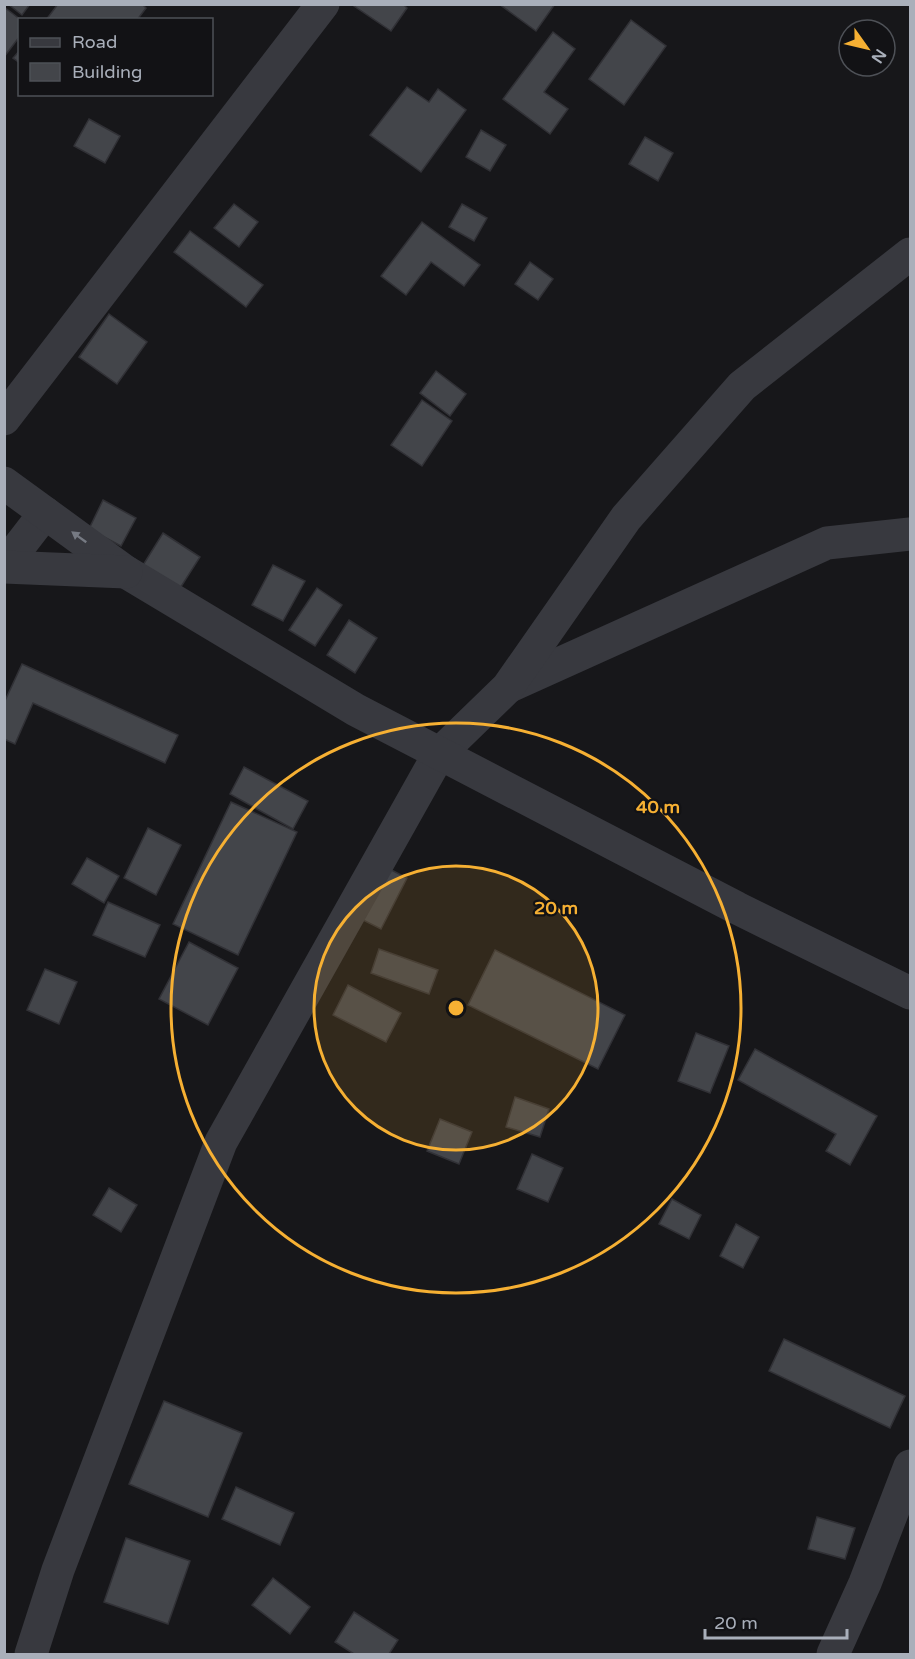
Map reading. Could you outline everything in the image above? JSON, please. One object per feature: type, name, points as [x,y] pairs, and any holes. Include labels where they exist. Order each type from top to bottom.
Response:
[{"type":"street","points":[[4,419],[323,4]]},
{"type":"street","points":[[31,1654],[58,1570],[221,1142],[439,754],[508,687],[626,518],[742,386],[910,254]]},
{"type":"street","points":[[4,483],[126,572],[356,710],[737,908],[910,993]]},
{"type":"street","points":[[4,567],[45,513]]},
{"type":"street","points":[[508,687],[827,543],[910,534]]},
{"type":"street","points":[[4,567],[126,572]]},
{"type":"street","points":[[833,1654],[865,1583],[910,1466]]},
{"type":"building","points":[[8,4],[30,4],[22,15]]},
{"type":"building","points":[[58,4],[142,4],[146,8],[138,18],[48,18]]},
{"type":"building","points":[[355,4],[403,4],[407,8],[391,31],[354,6]]},
{"type":"building","points":[[499,4],[555,4],[536,31]]},
{"type":"building","points":[[4,7],[18,18],[18,39],[4,57]]},
{"type":"building","points":[[631,20],[666,46],[624,105],[589,79]]},
{"type":"building","points":[[553,32],[575,49],[544,92],[568,109],[550,134],[503,99]]},
{"type":"building","points":[[18,52],[18,62],[13,58]]},
{"type":"building","points":[[407,87],[429,102],[438,89],[466,110],[421,172],[370,135]]},
{"type":"building","points":[[89,119],[120,136],[105,163],[74,146]]},
{"type":"building","points":[[481,130],[506,145],[490,171],[466,157]]},
{"type":"building","points":[[645,137],[673,153],[658,181],[629,164]]},
{"type":"building","points":[[234,204],[258,222],[239,247],[214,228]]},
{"type":"building","points":[[462,204],[487,218],[474,241],[449,227]]},
{"type":"building","points":[[422,222],[480,265],[464,286],[431,262],[406,295],[381,276]]},
{"type":"building","points":[[190,231],[263,285],[246,307],[174,252]]},
{"type":"building","points":[[530,262],[553,279],[538,300],[515,284]]},
{"type":"building","points":[[109,314],[147,342],[117,384],[79,357]]},
{"type":"building","points":[[436,371],[466,394],[450,416],[420,393]]},
{"type":"building","points":[[422,400],[452,421],[422,466],[391,445]]},
{"type":"building","points":[[103,500],[136,518],[121,546],[89,529]]},
{"type":"building","points":[[163,533],[200,557],[177,593],[140,570]]},
{"type":"building","points":[[273,565],[305,581],[283,621],[252,605]]},
{"type":"building","points":[[317,588],[342,605],[315,646],[289,630]]},
{"type":"building","points":[[349,620],[377,638],[355,673],[327,655]]},
{"type":"building","points":[[22,664],[178,735],[165,763],[33,703],[15,744],[4,739],[4,703]]},
{"type":"building","points":[[244,767],[308,801],[293,829],[230,794]]},
{"type":"building","points":[[231,802],[297,832],[238,955],[173,924]]},
{"type":"building","points":[[148,828],[181,845],[156,895],[124,878]]},
{"type":"building","points":[[87,858],[119,876],[104,903],[72,884]]},
{"type":"building","points":[[378,863],[407,878],[381,929],[351,914]]},
{"type":"building","points":[[108,902],[160,925],[145,957],[93,935]]},
{"type":"building","points":[[189,942],[238,968],[208,1025],[159,999]]},
{"type":"building","points":[[379,949],[438,970],[429,994],[371,973]]},
{"type":"building","points":[[495,950],[625,1015],[598,1069],[468,1005]]},
{"type":"building","points":[[45,969],[77,982],[59,1024],[27,1010]]},
{"type":"building","points":[[348,985],[401,1013],[386,1042],[333,1015]]},
{"type":"building","points":[[696,1033],[729,1046],[710,1093],[678,1081]]},
{"type":"building","points":[[755,1049],[877,1116],[850,1165],[826,1151],[836,1134],[738,1080]]},
{"type":"building","points":[[515,1097],[549,1109],[540,1137],[506,1127]]},
{"type":"building","points":[[440,1119],[472,1132],[459,1164],[427,1151]]},
{"type":"building","points":[[532,1154],[563,1168],[548,1202],[517,1189]]},
{"type":"building","points":[[109,1188],[137,1205],[121,1232],[93,1215]]},
{"type":"building","points":[[672,1199],[701,1215],[689,1239],[659,1224]]},
{"type":"building","points":[[736,1224],[759,1237],[743,1268],[720,1256]]},
{"type":"building","points":[[784,1339],[905,1396],[890,1428],[769,1371]]},
{"type":"building","points":[[164,1401],[242,1433],[208,1517],[129,1484]]},
{"type":"building","points":[[236,1487],[294,1513],[280,1545],[222,1519]]},
{"type":"building","points":[[817,1517],[855,1528],[845,1559],[808,1549]]},
{"type":"building","points":[[126,1538],[190,1561],[168,1624],[104,1602]]},
{"type":"building","points":[[273,1578],[310,1607],[290,1634],[252,1605]]},
{"type":"building","points":[[354,1612],[398,1640],[389,1654],[354,1654],[335,1642]]}]
